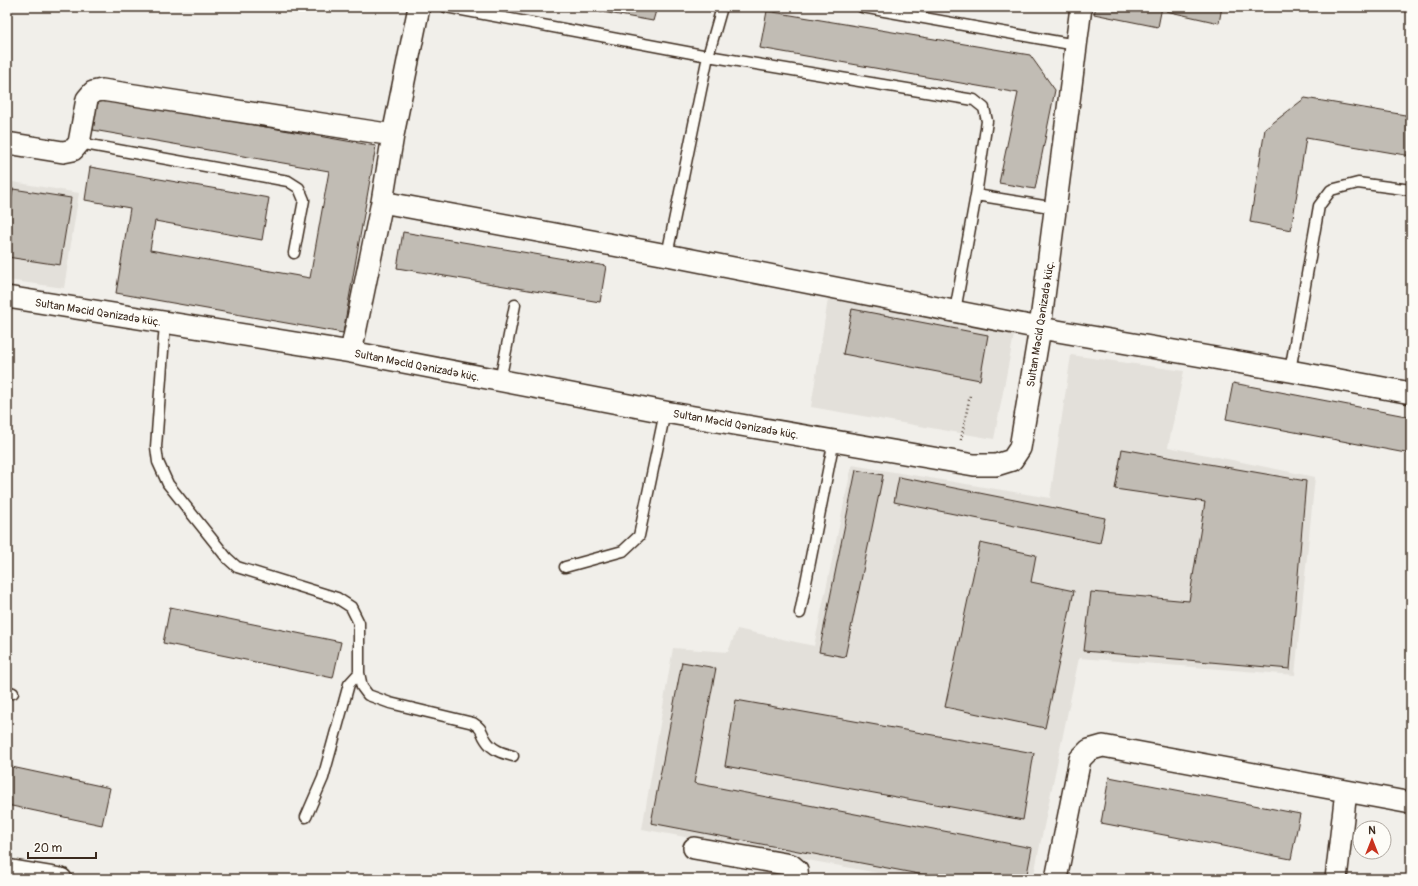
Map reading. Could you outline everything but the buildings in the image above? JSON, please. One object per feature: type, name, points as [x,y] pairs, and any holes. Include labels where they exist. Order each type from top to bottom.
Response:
[{"type":"street","points":[[351,352],[382,202],[393,135],[419,7]]},
{"type":"street","name":"Sultan Məcid Qənizadə küç.","points":[[7,297],[351,352],[665,412],[956,462],[974,465],[996,465],[1012,460],[1020,448],[1040,328],[1081,7]]},
{"type":"street","points":[[7,143],[63,152],[73,150],[79,143],[87,98],[93,92],[102,90],[393,135]]},
{"type":"street","points":[[382,202],[667,255],[1040,328],[1411,393]]},
{"type":"street","points":[[1056,879],[1080,759],[1089,750],[1103,746],[1411,803]]},
{"type":"street","points":[[1336,879],[1346,791]]},
{"type":"street","points":[[694,848],[791,865],[797,870],[798,879]]},
{"type":"street","points":[[7,870],[60,879]]},
{"type":"lane","points":[[446,7],[708,56],[974,100],[984,108],[987,121],[976,195],[955,311]]},
{"type":"lane","points":[[667,255],[708,56],[722,7]]},
{"type":"lane","points":[[862,7],[1076,45]]},
{"type":"lane","points":[[79,143],[288,181],[299,188],[304,200],[294,253]]},
{"type":"lane","points":[[1290,371],[1319,206],[1331,190],[1358,183],[1411,190]]},
{"type":"lane","points":[[976,195],[1056,208]]},
{"type":"lane","points":[[500,381],[515,305]]},
{"type":"lane","points":[[165,323],[156,447],[158,462],[168,484],[227,558],[237,567],[337,598],[351,607],[359,623],[359,673],[362,687],[368,695],[390,703],[473,723],[481,728],[485,739],[491,747],[512,756]]},
{"type":"lane","points":[[565,567],[623,551],[639,536],[665,412]]},
{"type":"lane","points":[[800,613],[834,440]]},
{"type":"lane","points":[[306,817],[322,778],[349,684],[359,673]]},
{"type":"path","points":[[956,462],[970,395]]},
{"type":"shaded area","points":[[7,181],[79,193],[64,288],[7,280]]},
{"type":"shaded area","points":[[828,299],[1014,335],[994,439],[811,407]]},
{"type":"shaded area","points":[[1071,355],[1184,371],[1168,447],[1315,477],[1295,675],[1079,658],[1033,879],[910,879],[642,829],[673,648],[728,652],[737,629],[814,646],[852,465],[1050,498]]}]
